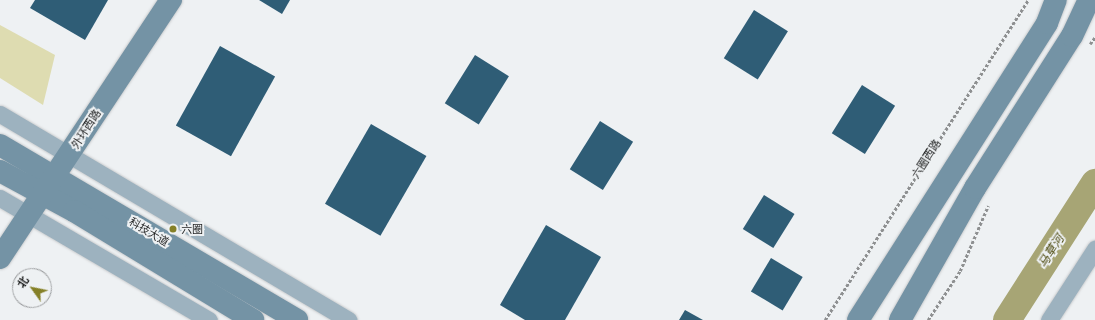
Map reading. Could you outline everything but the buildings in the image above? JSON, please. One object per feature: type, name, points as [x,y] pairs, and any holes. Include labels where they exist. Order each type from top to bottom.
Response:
[{"type":"main road","name":"外环西路","points":[[0,258],[171,0]]},
{"type":"main road","points":[[858,320],[1047,23],[1056,0]]},
{"type":"main road","points":[[900,320],[975,188],[1072,36],[1087,2]]},
{"type":"main road","name":"科技大道","points":[[0,145],[297,320]]},
{"type":"main road","name":"科技大道","points":[[0,171],[42,194],[253,320]]},
{"type":"street","points":[[0,114],[349,320]]},
{"type":"street","points":[[0,198],[209,320]]},
{"type":"street","points":[[1049,320],[1095,249]]},
{"type":"path","name":"六圈西路","points":[[825,320],[1028,0]]},
{"type":"path","points":[[1087,50],[1095,37]]},
{"type":"path","points":[[928,320],[960,271],[990,201]]},
{"type":"shaded area","points":[[0,25],[55,55],[43,105],[0,78]]},
{"type":"waterway","name":"马草河","points":[[1007,320],[1095,183]]},
{"type":"place","name":"六圈","points":[[173,229]]}]
